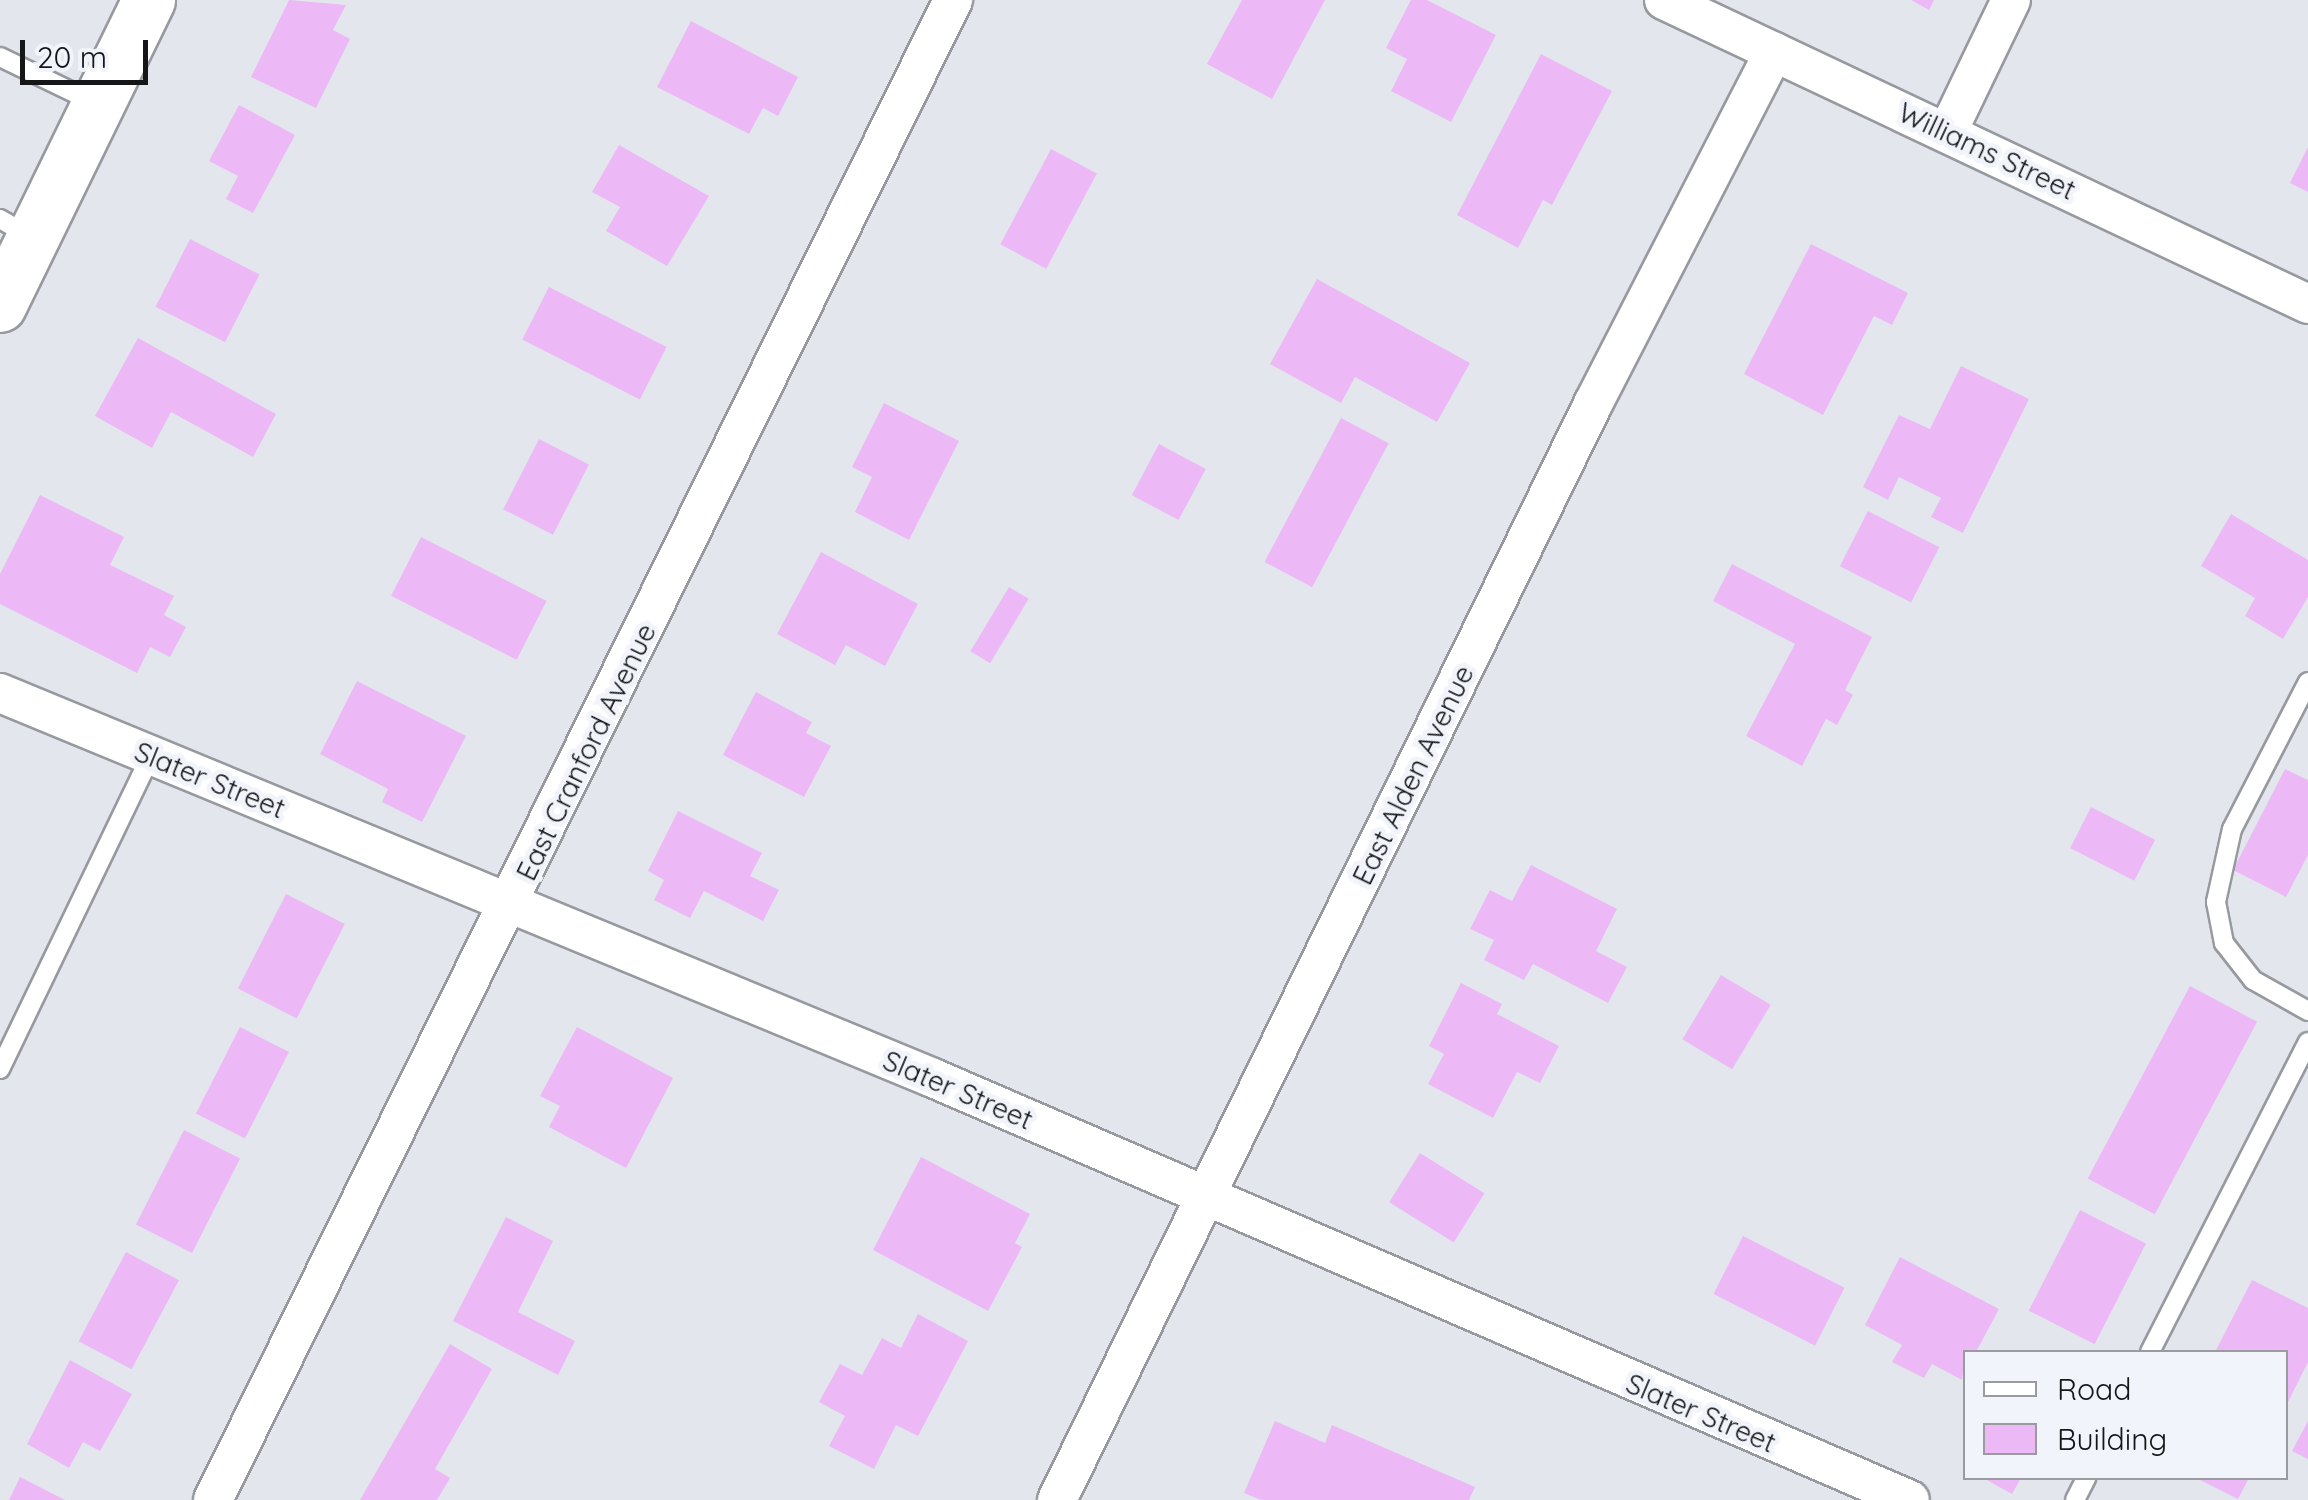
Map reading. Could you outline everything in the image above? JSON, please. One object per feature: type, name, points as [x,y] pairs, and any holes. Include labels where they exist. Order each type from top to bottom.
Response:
[{"type":"main road","points":[[0,306],[17,228],[98,105],[141,3]]},
{"type":"street","name":"East Cranford Avenue","points":[[214,1500],[953,0]]},
{"type":"street","name":"Williams Street","points":[[1664,0],[2308,304]]},
{"type":"street","points":[[1948,131],[2011,0]]},
{"type":"street","name":"East Alden Avenue","points":[[1057,1500],[1593,404],[1774,52]]},
{"type":"street","name":"Slater Street","points":[[0,694],[1205,1196],[1910,1500]]},
{"type":"lane","points":[[0,57],[98,105]]},
{"type":"lane","points":[[2308,682],[2232,829],[2216,902],[2224,943],[2253,980],[2308,1011]]},
{"type":"lane","points":[[0,1069],[150,757]]},
{"type":"lane","points":[[2151,1350],[2308,1042]]},
{"type":"building","points":[[289,0],[346,5],[333,30],[350,39],[316,108],[251,77]]},
{"type":"building","points":[[1242,0],[1325,0],[1272,99],[1207,64]]},
{"type":"building","points":[[1411,0],[1427,0],[1496,35],[1451,122],[1391,91],[1407,59],[1386,48]]},
{"type":"building","points":[[1911,0],[1934,0],[1929,10]]},
{"type":"building","points":[[691,21],[798,77],[778,116],[763,108],[749,134],[657,87]]},
{"type":"building","points":[[1541,54],[1612,91],[1552,205],[1543,200],[1518,248],[1457,215]]},
{"type":"building","points":[[239,105],[295,135],[253,213],[226,199],[238,176],[209,161]]},
{"type":"building","points":[[619,145],[709,196],[667,266],[606,231],[620,207],[592,192]]},
{"type":"building","points":[[2308,147],[2308,192],[2290,183]]},
{"type":"building","points":[[1051,149],[1097,173],[1046,269],[1000,244]]},
{"type":"building","points":[[190,239],[259,274],[225,342],[155,307]]},
{"type":"building","points":[[1811,244],[1908,293],[1892,325],[1874,316],[1823,415],[1744,374]]},
{"type":"building","points":[[1317,279],[1470,363],[1437,422],[1355,377],[1341,403],[1270,364]]},
{"type":"building","points":[[549,287],[667,347],[640,399],[522,340]]},
{"type":"building","points":[[138,338],[276,414],[253,457],[171,412],[152,448],[95,416]]},
{"type":"building","points":[[1961,366],[2029,399],[1963,533],[1931,517],[1941,498],[1899,477],[1888,500],[1863,487],[1899,415],[1930,429]]},
{"type":"building","points":[[884,403],[959,441],[909,540],[855,512],[872,477],[852,467]]},
{"type":"building","points":[[1341,418],[1389,443],[1312,587],[1264,562]]},
{"type":"building","points":[[539,439],[589,464],[553,535],[503,509]]},
{"type":"building","points":[[1159,444],[1206,469],[1179,520],[1132,495]]},
{"type":"building","points":[[40,495],[124,537],[110,565],[174,596],[164,615],[186,627],[170,657],[150,647],[137,673],[0,604],[0,574]]},
{"type":"building","points":[[1868,511],[1939,547],[1911,603],[1840,566]]},
{"type":"building","points":[[2231,514],[2308,560],[2308,597],[2283,639],[2245,616],[2255,598],[2201,566]]},
{"type":"building","points":[[421,537],[547,601],[517,660],[391,596]]},
{"type":"building","points":[[821,552],[918,604],[885,666],[846,645],[835,665],[777,634]]},
{"type":"building","points":[[1732,564],[1872,637],[1845,690],[1853,695],[1837,725],[1826,719],[1802,766],[1746,736],[1795,644],[1713,601]]},
{"type":"building","points":[[1009,587],[1029,599],[990,663],[970,651]]},
{"type":"building","points":[[357,681],[466,736],[422,822],[382,802],[388,789],[320,754]]},
{"type":"building","points":[[756,692],[812,722],[806,733],[831,746],[804,797],[723,755]]},
{"type":"building","points":[[2285,769],[2308,780],[2308,855],[2286,897],[2233,870]]},
{"type":"building","points":[[2091,807],[2155,840],[2134,881],[2070,848]]},
{"type":"building","points":[[678,811],[762,853],[750,876],[779,890],[763,921],[704,891],[690,918],[654,900],[664,880],[648,871]]},
{"type":"building","points":[[1531,865],[1617,909],[1596,951],[1627,967],[1608,1003],[1533,964],[1524,980],[1484,960],[1494,940],[1470,929],[1490,890],[1512,901]]},
{"type":"building","points":[[286,894],[345,924],[297,1018],[238,988]]},
{"type":"building","points":[[1721,975],[1771,1005],[1732,1069],[1682,1039]]},
{"type":"building","points":[[1461,983],[1502,1004],[1497,1014],[1559,1046],[1540,1083],[1517,1072],[1493,1118],[1428,1084],[1444,1054],[1429,1046]]},
{"type":"building","points":[[2190,986],[2257,1022],[2155,1214],[2088,1178]]},
{"type":"building","points":[[240,1027],[289,1052],[245,1138],[196,1113]]},
{"type":"building","points":[[577,1027],[673,1078],[626,1168],[549,1127],[560,1106],[540,1096]]},
{"type":"building","points":[[184,1130],[240,1159],[192,1253],[136,1224]]},
{"type":"building","points":[[1420,1153],[1484,1193],[1454,1242],[1389,1202]]},
{"type":"building","points":[[921,1157],[1030,1214],[1015,1243],[1022,1247],[988,1311],[873,1250]]},
{"type":"building","points":[[2080,1210],[2146,1244],[2095,1344],[2029,1311]]},
{"type":"building","points":[[506,1217],[553,1241],[518,1312],[575,1341],[558,1375],[453,1321]]},
{"type":"building","points":[[1743,1236],[1845,1288],[1815,1346],[1713,1294]]},
{"type":"building","points":[[126,1252],[179,1280],[132,1369],[79,1341]]},
{"type":"building","points":[[1900,1257],[1999,1309],[1977,1350],[1963,1350],[1962,1380],[1932,1364],[1924,1378],[1892,1362],[1902,1345],[1865,1325]]},
{"type":"building","points":[[2252,1280],[2308,1308],[2308,1362],[2288,1402],[2288,1350],[2216,1350]]},
{"type":"building","points":[[918,1314],[968,1341],[918,1436],[896,1425],[874,1469],[829,1446],[845,1416],[819,1402],[840,1364],[862,1375],[882,1338],[901,1348]]},
{"type":"building","points":[[450,1344],[492,1369],[435,1469],[450,1478],[437,1500],[360,1500]]},
{"type":"building","points":[[70,1360],[132,1394],[100,1451],[83,1442],[69,1468],[27,1444]]},
{"type":"building","points":[[1275,1421],[1325,1443],[1332,1425],[1475,1487],[1469,1500],[1261,1500],[1244,1493]]},
{"type":"building","points":[[2308,1421],[2308,1459],[2292,1451]]},
{"type":"building","points":[[20,1477],[65,1500],[9,1500]]},
{"type":"building","points":[[1987,1480],[2020,1480],[2012,1494]]},
{"type":"building","points":[[2200,1480],[2248,1480],[2238,1499]]}]
